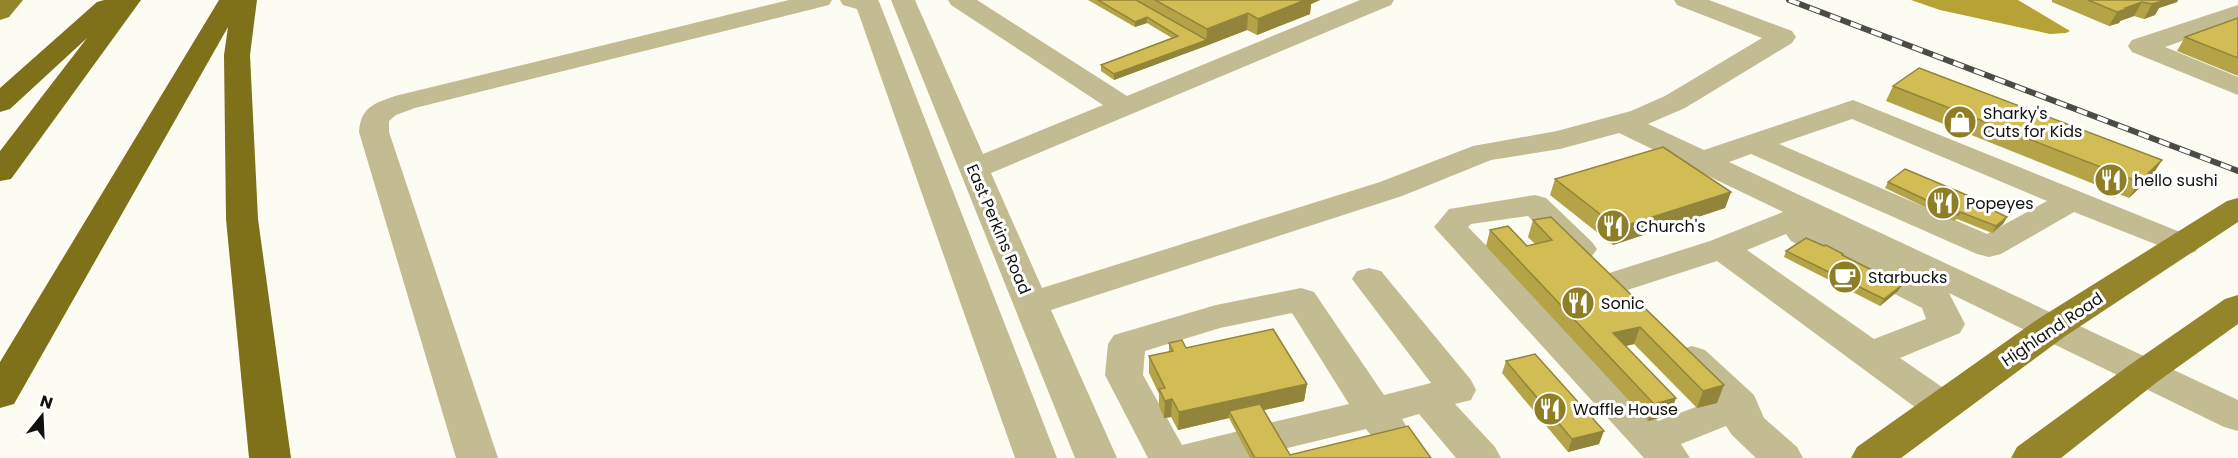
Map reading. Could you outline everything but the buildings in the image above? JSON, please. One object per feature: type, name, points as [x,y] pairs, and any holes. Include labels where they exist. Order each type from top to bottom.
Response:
[{"type":"highway","points":[[0,103],[114,0]]},
{"type":"highway","points":[[0,172],[129,0]]},
{"type":"highway","points":[[0,394],[231,0]]},
{"type":"highway","points":[[245,0],[237,55],[242,219],[270,458]]},
{"type":"main road","points":[[0,12],[11,0]]},
{"type":"main road","name":"Highland Road","points":[[1872,458],[1941,405],[2051,328],[2238,208]]},
{"type":"main road","points":[[2032,458],[2144,373],[2238,307]]},
{"type":"street","points":[[477,458],[374,132],[375,118],[386,109],[405,102],[820,0]]},
{"type":"street","points":[[852,0],[868,4],[1036,458]]},
{"type":"street","name":"East Perkins Road","points":[[903,0],[1096,458]]},
{"type":"street","points":[[960,0],[1125,107]]},
{"type":"street","points":[[974,169],[1382,0]]},
{"type":"street","points":[[1031,304],[1391,189],[1484,152],[1560,140],[1622,123],[1675,102],[1783,37],[1686,0]]},
{"type":"street","points":[[2212,0],[2238,11]]},
{"type":"street","points":[[2238,11],[2141,46],[2238,87]]},
{"type":"street","points":[[1703,161],[1853,109],[2183,245]]},
{"type":"street","points":[[1622,123],[1703,161],[1936,302],[1947,324],[1886,349],[1879,360]]},
{"type":"street","points":[[1754,144],[1989,247],[2072,200]]},
{"type":"street","points":[[1740,405],[1660,449],[1450,227],[1461,216],[1535,205],[1740,405],[1746,425],[1782,458]]},
{"type":"street","points":[[1640,308],[1722,248],[1796,218],[2051,328],[2238,417]]},
{"type":"street","points":[[1722,248],[1941,405]]},
{"type":"street","points":[[1191,458],[1384,424],[1427,398],[1457,390],[1369,279]]},
{"type":"street","points":[[1169,458],[1124,375],[1127,344],[1216,317],[1301,300],[1384,424]]},
{"type":"street","points":[[1427,398],[1480,458]]},
{"type":"shaded area","points":[[1911,0],[2018,0],[2070,31],[2050,34],[1940,10]]},
{"type":"railway","points":[[1789,0],[2238,171]]},
{"type":"place","name":"Sharky's Cuts for Kids","points":[[1960,122]]},
{"type":"place","name":"hello sushi","points":[[2111,180]]},
{"type":"place","name":"Popeyes","points":[[1943,203]]},
{"type":"place","name":"Church's","points":[[1613,226]]},
{"type":"place","name":"Starbucks","points":[[1845,277]]},
{"type":"place","name":"Sonic","points":[[1578,303]]},
{"type":"place","name":"Waffle House","points":[[1550,409]]}]
